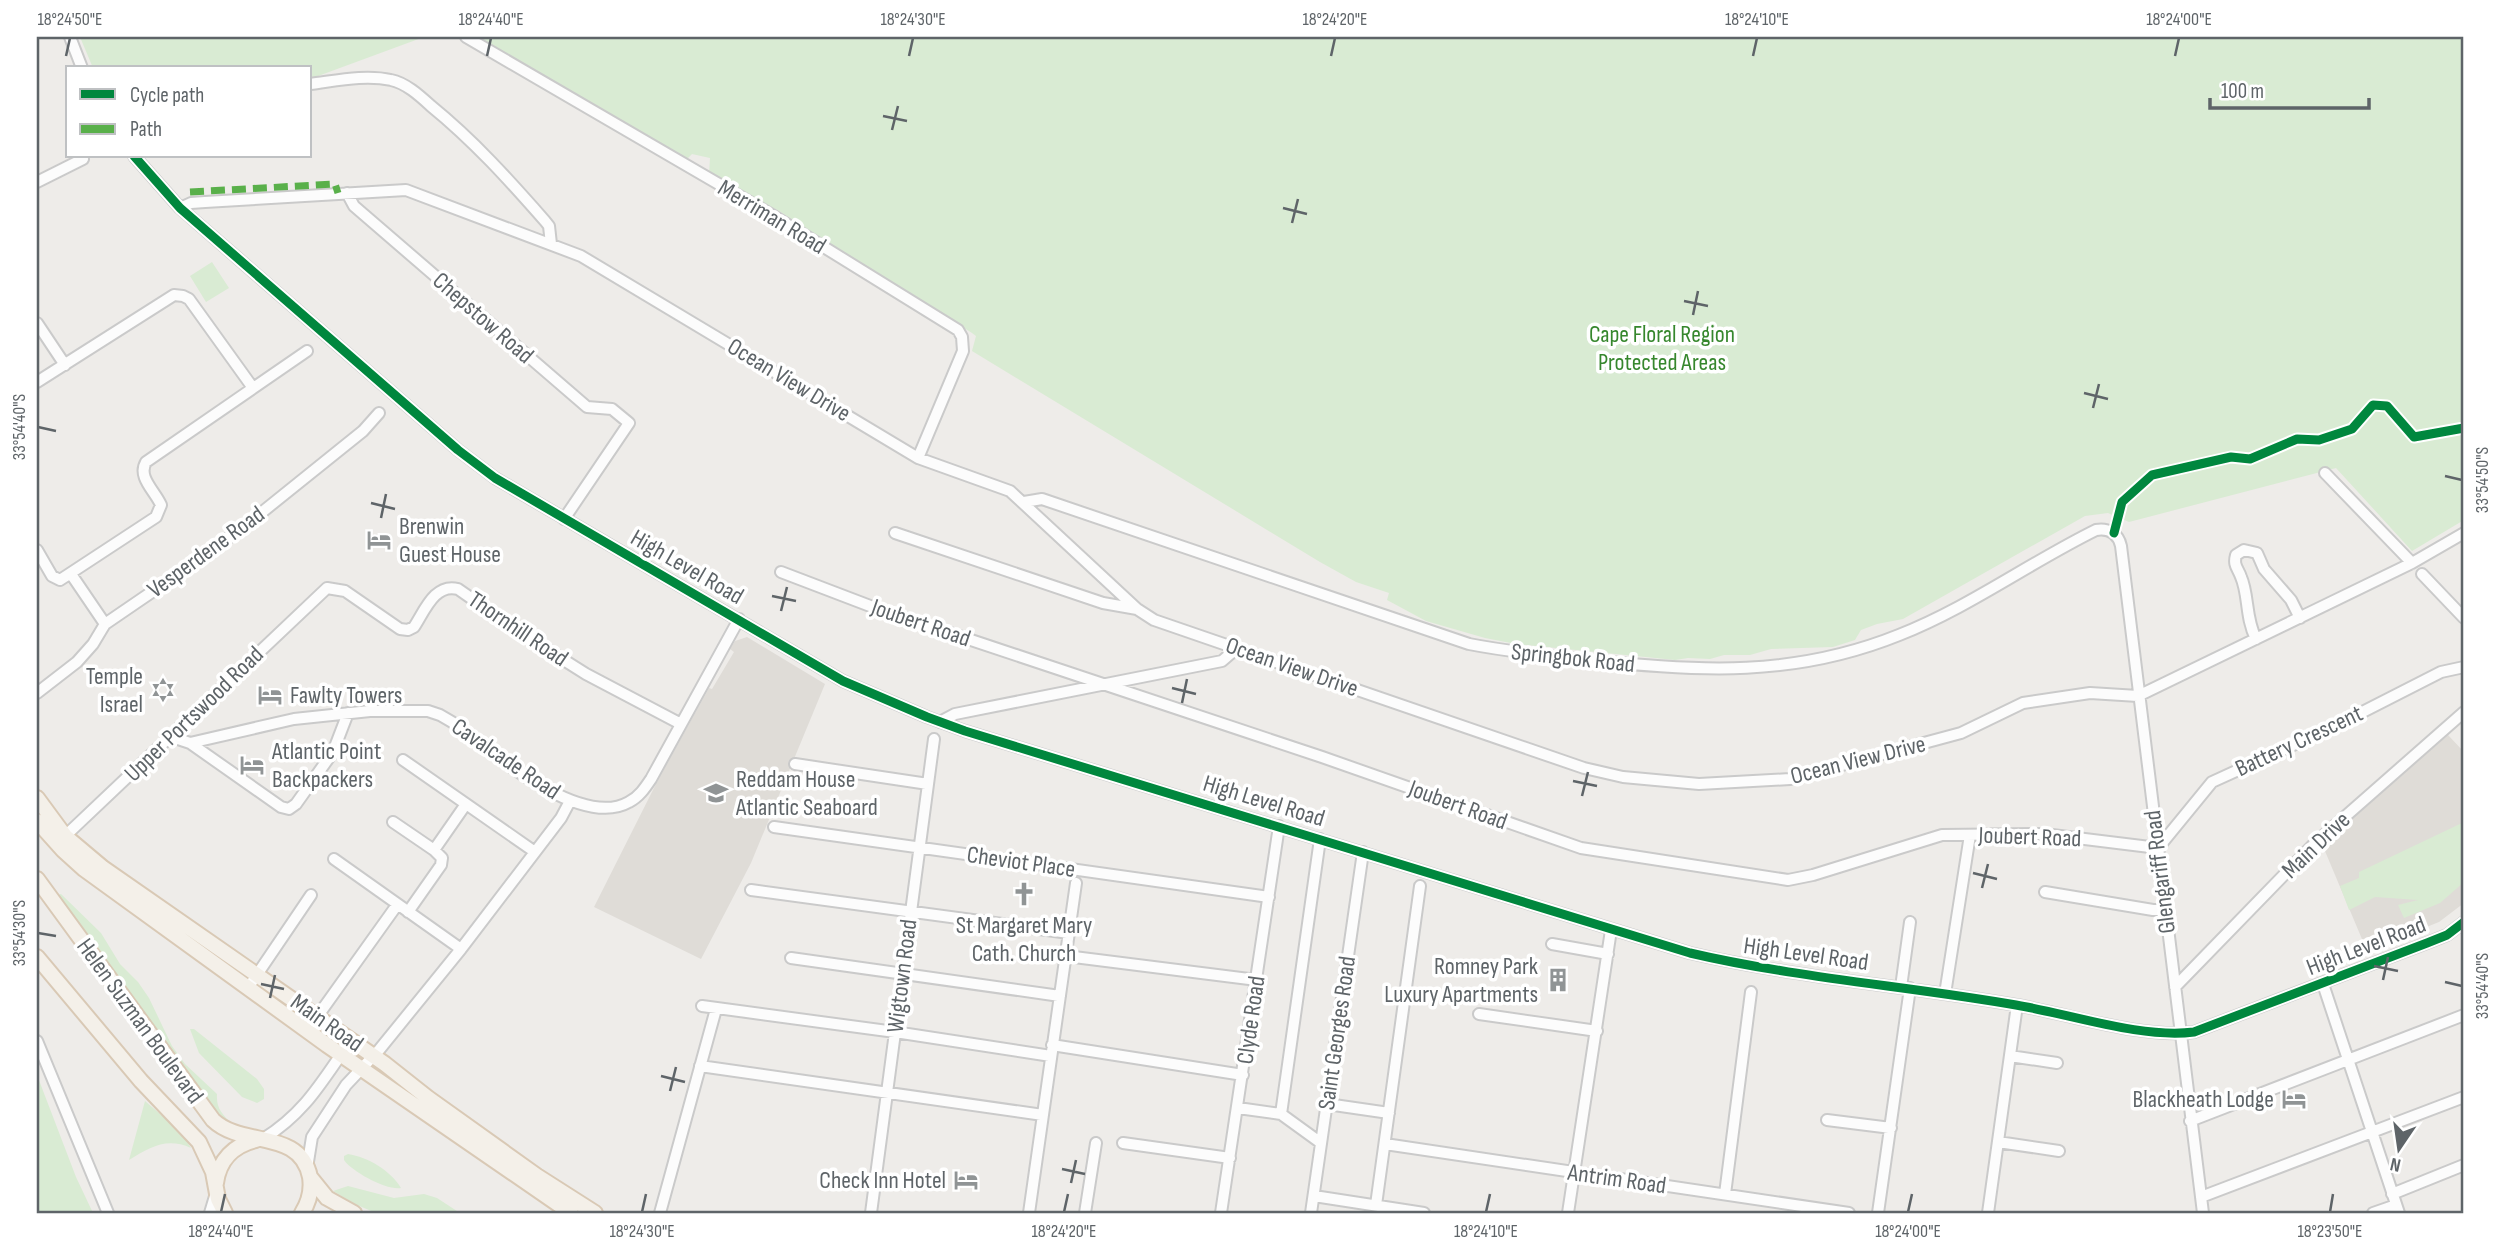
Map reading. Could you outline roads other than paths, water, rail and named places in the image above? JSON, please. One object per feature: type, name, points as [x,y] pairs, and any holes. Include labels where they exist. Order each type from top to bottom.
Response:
[{"type":"main road","name":"Main Road","points":[[37,797],[61,840]]},
{"type":"main road","name":"Main Road","points":[[37,821],[80,852],[248,988],[571,1213]]},
{"type":"main road","name":"Helen Suzman Boulevard","points":[[37,879],[213,1120],[234,1133],[276,1141],[289,1147],[300,1156],[327,1198],[354,1213]]},
{"type":"main road","name":"Main Road","points":[[153,911],[257,973],[537,1177],[595,1213]]},
{"type":"main road","name":"Helen Suzman Boulevard","points":[[39,962],[141,1081],[195,1137],[206,1154],[225,1213]]},
{"type":"main road","points":[[216,1189],[219,1169],[230,1153],[247,1142],[262,1139]]},
{"type":"main road","points":[[302,1213],[310,1195],[308,1172]]},
{"type":"street","points":[[70,37],[81,66]]},
{"type":"street","name":"Merriman Road","points":[[466,37],[772,215],[958,330],[962,337],[963,351],[918,458]]},
{"type":"street","points":[[312,84],[380,78],[396,81],[414,92],[468,136],[502,172],[549,226],[551,244]]},
{"type":"street","name":"High Level Road","points":[[136,158],[180,208],[476,465],[843,681],[940,722],[1611,930],[1720,960],[2017,1005],[2160,1034],[2194,1032],[2447,935],[2464,922]]},
{"type":"street","points":[[37,182],[83,159]]},
{"type":"street","name":"Ocean View Drive","points":[[180,208],[191,203],[398,190],[414,192],[582,256],[918,458],[1000,486],[1024,502],[1137,609],[1154,620],[1584,768],[1623,777],[1699,784],[1808,776],[1961,733],[2023,703],[2090,693],[2138,696],[2412,563],[2464,533]]},
{"type":"street","name":"Chepstow Road","points":[[346,193],[354,206],[587,407],[612,409],[629,423],[564,519]]},
{"type":"street","points":[[37,382],[174,295],[189,299],[253,388]]},
{"type":"street","points":[[37,323],[65,365]]},
{"type":"street","points":[[37,550],[52,576],[60,580],[158,514],[160,501],[142,473],[146,462],[307,351]]},
{"type":"street","name":"Vesperdene Road","points":[[37,694],[78,662],[105,624],[203,558],[363,430],[379,413]]},
{"type":"street","points":[[2325,472],[2412,563]]},
{"type":"street","name":"Springbok Road","points":[[1024,502],[1042,499],[1469,644],[1603,662],[1706,670],[1780,666],[1818,660],[1900,635],[1935,619],[2096,530],[2114,533]]},
{"type":"street","points":[[895,533],[1103,603],[1137,609]]},
{"type":"street","name":"Glengariff Road","points":[[2114,533],[2121,545],[2203,1213]]},
{"type":"street","points":[[2256,639],[2249,624],[2242,578],[2235,564],[2236,555],[2244,550],[2257,552],[2264,569],[2291,600],[2300,618]]},
{"type":"street","name":"Joubert Road","points":[[781,572],[878,609],[1322,757],[1581,848],[1788,880],[1813,875],[1942,835],[2044,834],[2158,848]]},
{"type":"street","points":[[71,574],[105,624]]},
{"type":"street","points":[[2422,574],[2464,618]]},
{"type":"street","name":"Thornhill Road","points":[[332,587],[345,591],[400,629],[408,630],[414,627],[441,589],[458,589],[586,674],[681,724]]},
{"type":"street","name":"Upper Portswood Road","points":[[61,840],[322,592],[332,587]]},
{"type":"street","name":"Cavalcade Road","points":[[190,743],[294,719],[416,710],[440,715],[530,780],[570,801],[611,808],[629,802],[646,786],[739,619]]},
{"type":"street","points":[[940,722],[955,714],[1222,661],[1237,648]]},
{"type":"street","name":"Battery Crescent","points":[[2158,848],[2211,782],[2337,725],[2441,672],[2464,667]]},
{"type":"street","name":"Main Drive","points":[[2175,987],[2315,843],[2464,712]]},
{"type":"street","points":[[172,737],[190,743],[281,807],[289,809],[296,804],[334,752],[348,713]]},
{"type":"street","name":"Wigtown Road","points":[[871,1213],[934,739]]},
{"type":"street","points":[[403,760],[535,852]]},
{"type":"street","points":[[795,764],[928,784]]},
{"type":"street","points":[[308,1172],[312,1136],[346,1085],[461,949],[561,818],[570,801]]},
{"type":"street","points":[[438,854],[466,804]]},
{"type":"street","points":[[393,822],[438,854],[441,865],[408,912]]},
{"type":"street","name":"Clyde Road","points":[[1222,1213],[1279,826]]},
{"type":"street","name":"Cheviot Place","points":[[774,827],[1269,897]]},
{"type":"street","points":[[1945,994],[1970,835]]},
{"type":"street","points":[[1281,1114],[1320,839]]},
{"type":"street","name":"Saint Georges Road","points":[[1311,1213],[1363,852]]},
{"type":"street","points":[[334,859],[461,949]]},
{"type":"street","points":[[1029,1213],[1076,883]]},
{"type":"street","points":[[1376,1205],[1420,886]]},
{"type":"street","points":[[751,890],[1069,933]]},
{"type":"street","points":[[2045,892],[2164,910]]},
{"type":"street","points":[[248,988],[312,895]]},
{"type":"street","points":[[307,1031],[397,905]]},
{"type":"street","points":[[1878,1213],[1891,1128],[1910,922]]},
{"type":"street","points":[[1568,1213],[1611,930]]},
{"type":"street","points":[[1552,944],[1608,954]]},
{"type":"street","points":[[1066,956],[1257,980]]},
{"type":"street","points":[[791,958],[1060,996]]},
{"type":"street","points":[[2323,984],[2396,1204]]},
{"type":"street","points":[[1725,1195],[1751,992]]},
{"type":"street","points":[[1988,1213],[2017,1005]]},
{"type":"street","points":[[702,1006],[1242,1075]]},
{"type":"street","points":[[660,1213],[716,1009]]},
{"type":"street","points":[[1479,1014],[1597,1031]]},
{"type":"street","points":[[2190,1121],[2464,1015]]},
{"type":"street","points":[[262,1139],[294,1118],[351,1040]]},
{"type":"street","points":[[37,1041],[108,1213]]},
{"type":"street","points":[[2010,1056],[2057,1063]]},
{"type":"street","points":[[700,1066],[1043,1115]]},
{"type":"street","points":[[2201,1197],[2464,1097]]},
{"type":"street","points":[[1327,1104],[1389,1114]]},
{"type":"street","points":[[1238,1108],[1281,1114],[1321,1143]]},
{"type":"street","points":[[1827,1120],[1891,1128]]},
{"type":"street","points":[[1998,1142],[2059,1151]]},
{"type":"street","points":[[1085,1213],[1096,1143]]},
{"type":"street","points":[[1123,1143],[1230,1158]]},
{"type":"street","name":"Antrim Road","points":[[1385,1144],[1725,1195],[1785,1208],[1849,1213]]},
{"type":"street","points":[[2374,1213],[2396,1204],[2464,1165]]},
{"type":"street","points":[[209,1213],[216,1189]]},
{"type":"street","points":[[1314,1196],[1424,1213]]},
{"type":"place","name":"Brenwin Guest House","points":[[379,540]]},
{"type":"place","name":"Temple Israel","points":[[163,690]]},
{"type":"place","name":"Fawlty Towers","points":[[270,695]]},
{"type":"place","name":"Atlantic Point Backpackers","points":[[252,765]]},
{"type":"place","name":"Reddam House Atlantic Seaboard","points":[[716,793]]},
{"type":"place","name":"St Margaret Mary Cath. Church","points":[[1024,894]]},
{"type":"place","name":"Romney Park Luxury Apartments","points":[[1558,980]]},
{"type":"place","name":"Blackheath Lodge","points":[[2294,1099]]},
{"type":"place","name":"Check Inn Hotel","points":[[966,1180]]},
{"type":"park label","name":"Cape Floral Region Protected Areas","points":[[1662,348]]}]
